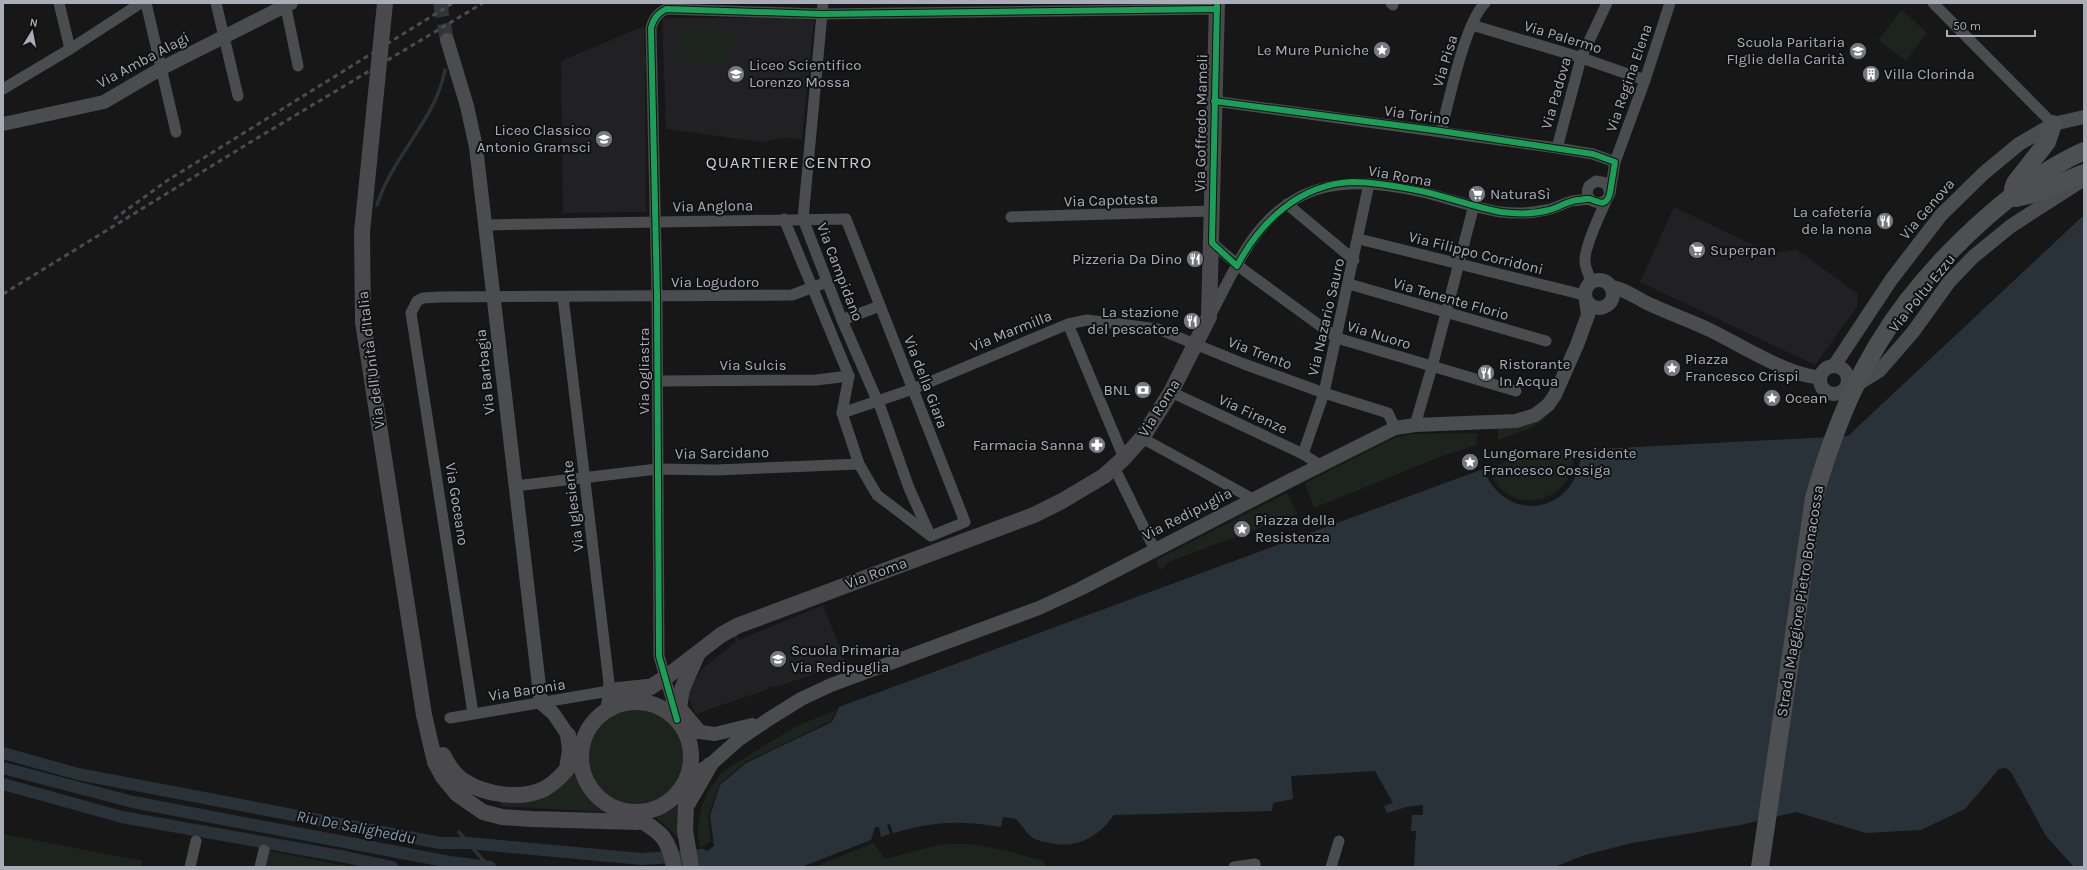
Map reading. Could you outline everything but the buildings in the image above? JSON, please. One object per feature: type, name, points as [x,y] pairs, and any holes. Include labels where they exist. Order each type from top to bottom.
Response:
[{"type":"main road","name":"Via dell'Unità d'Italia","points":[[385,3],[362,232],[364,322],[424,715],[435,762],[443,776],[457,794],[470,805],[483,812],[502,817],[532,819],[622,816]]},
{"type":"main road","name":"Via Goffredo Mameli","points":[[1209,317],[1217,6]]},
{"type":"main road","points":[[2009,200],[2016,184],[2047,142],[2053,124]]},
{"type":"main road","name":"Strada Maggiore Pietro Bonacossa","points":[[1760,867],[1803,564],[1814,498],[1826,457],[1845,406],[1865,365],[1894,319],[1924,280],[1949,253],[2009,200],[2035,180],[2071,157],[2084,152]]},
{"type":"main road","points":[[2009,200],[2033,194],[2084,173]]},
{"type":"main road","name":"Via Roma","points":[[625,703],[648,687],[665,678],[699,651],[737,626],[934,544],[1034,515],[1104,476],[1119,463],[1142,438],[1171,392],[1209,317]]},
{"type":"main road","points":[[622,816],[640,813],[664,805],[674,798],[687,778],[691,766],[691,753],[684,722],[682,689],[699,651]]},
{"type":"main road","points":[[609,691],[648,687]]},
{"type":"main road","points":[[674,867],[671,850],[665,839],[657,830],[643,823],[622,816],[602,802],[592,792],[582,772],[580,751],[592,722],[604,711],[625,703],[636,702],[653,705],[684,722]]},
{"type":"main road","name":"Via dell'Unità d'Italia","points":[[424,715],[451,770],[462,780],[486,791],[514,794],[530,793],[543,789],[567,770],[580,751]]},
{"type":"main road","points":[[568,734],[580,751]]},
{"type":"main road","points":[[567,770],[570,750],[568,734]]},
{"type":"main road","points":[[687,804],[710,764]]},
{"type":"main road","points":[[687,778],[687,804],[685,821],[687,847],[691,867]]},
{"type":"street","points":[[59,3],[70,49]]},
{"type":"street","points":[[3,89],[70,49],[141,3]]},
{"type":"street","points":[[146,3],[176,132]]},
{"type":"street","points":[[216,3],[238,96]]},
{"type":"street","name":"Via Pisa","points":[[1441,131],[1458,66],[1472,25],[1485,3]]},
{"type":"street","name":"Via Padova","points":[[1557,148],[1581,58],[1607,3]]},
{"type":"street","name":"Via Regina Elena","points":[[1592,282],[1586,271],[1584,259],[1598,216],[1608,197],[1615,162],[1645,80],[1670,3]]},
{"type":"street","points":[[1933,3],[2053,124]]},
{"type":"street","points":[[287,4],[298,66]]},
{"type":"street","name":"Via Amba Alagi","points":[[3,124],[104,102],[162,68],[287,4]]},
{"type":"street","points":[[822,8],[1217,6]]},
{"type":"street","name":"Via Ogliastra","points":[[684,722],[665,678],[659,656],[656,295],[651,28],[653,20],[658,13],[666,9],[822,8]]},
{"type":"street","name":"Via Campidano","points":[[822,8],[803,219],[842,320],[878,402],[909,488],[934,544]]},
{"type":"street","name":"Via Palermo","points":[[1472,25],[1581,58],[1645,80]]},
{"type":"street","name":"Via Barbagia","points":[[447,40],[467,106],[476,147],[541,703]]},
{"type":"street","name":"Via Torino","points":[[1214,101],[1557,148],[1593,154],[1615,162]]},
{"type":"street","name":"Via Genova","points":[[1834,366],[1887,286],[1941,215],[1984,172],[2037,131],[2053,124],[2084,117]]},
{"type":"street","name":"Via Regina Elena","points":[[1596,181],[1615,162]]},
{"type":"street","name":"Via Poltu Ezzu","points":[[1847,383],[1861,382],[1880,370],[1913,332],[1949,282],[1973,257],[2011,226],[2084,179]]},
{"type":"street","points":[[1591,201],[1602,203],[1608,197],[1606,183],[1596,181],[1592,182],[1588,189],[1591,201],[1598,216]]},
{"type":"street","name":"Via Roma","points":[[1209,317],[1252,240],[1278,211],[1299,197],[1339,183],[1352,182],[1420,191],[1501,212],[1527,213],[1547,210],[1571,201],[1591,201]]},
{"type":"street","name":"Via Nazario Sauro","points":[[1303,454],[1324,393],[1359,239],[1369,184]]},
{"type":"street","points":[[1287,204],[1354,260]]},
{"type":"street","points":[[1415,425],[1432,367],[1474,205]]},
{"type":"street","name":"Via Capotesta","points":[[1011,217],[1212,211]]},
{"type":"street","name":"Via Campidano","points":[[784,219],[849,376]]},
{"type":"street","name":"Via Anglona","points":[[485,225],[846,219]]},
{"type":"street","name":"Via della Giara","points":[[846,219],[965,522],[934,544]]},
{"type":"street","name":"Via Filippo Corridoni","points":[[1359,239],[1458,265],[1580,294],[1586,299]]},
{"type":"street","name":"Via Nuoro","points":[[1212,243],[1237,266],[1337,338],[1516,391]]},
{"type":"street","points":[[1647,303],[1594,308],[1586,299],[1586,288],[1592,282],[1601,280],[1611,287],[1620,288],[1647,303],[1711,331],[1759,356],[1810,378],[1820,377]]},
{"type":"street","name":"Via Logudoro","points":[[417,301],[423,298],[439,297],[494,298],[656,295],[792,295],[827,282]]},
{"type":"street","name":"Via Tenente Florio","points":[[1349,284],[1546,342]]},
{"type":"street","points":[[1607,306],[1613,297],[1611,287]]},
{"type":"street","name":"Via Iglesiente","points":[[563,297],[609,691],[604,711]]},
{"type":"street","name":"Via Redipuglia","points":[[687,778],[710,764],[738,740],[801,699],[831,685],[1039,608],[1080,589],[1253,499],[1396,428],[1415,425],[1516,421],[1535,415],[1548,405],[1555,395],[1584,328],[1588,315],[1586,299]]},
{"type":"street","name":"Via Goceano","points":[[417,301],[411,312],[474,713]]},
{"type":"street","points":[[842,320],[880,306]]},
{"type":"street","name":"Via Redipuglia","points":[[1584,328],[1607,306]]},
{"type":"street","name":"Via Marmilla","points":[[842,413],[913,389],[1068,324],[1087,320],[1158,329],[1196,344]]},
{"type":"street","points":[[1068,324],[1119,463],[1155,550]]},
{"type":"street","name":"Via Trento","points":[[1196,344],[1244,364],[1324,393],[1388,413],[1396,428]]},
{"type":"street","points":[[1834,366],[1843,370],[1846,374],[1847,383],[1842,391],[1829,394],[1822,388],[1820,377],[1826,369],[1834,366]]},
{"type":"street","points":[[849,376],[842,413],[859,464],[877,495],[934,544]]},
{"type":"street","name":"Via Sulcis","points":[[657,381],[816,380],[849,376]]},
{"type":"street","name":"Via Firenze","points":[[1171,392],[1303,454],[1320,465]]},
{"type":"street","points":[[1142,438],[1253,499]]},
{"type":"street","name":"Via Sarcidano","points":[[515,486],[657,469],[716,470],[859,464]]},
{"type":"street","name":"Via Baronia","points":[[450,718],[609,691]]},
{"type":"street","points":[[541,703],[553,713],[568,734]]},
{"type":"street","name":"Via Redipuglia","points":[[684,722],[715,734],[737,730],[769,719]]},
{"type":"street","points":[[190,867],[196,841]]},
{"type":"street","points":[[1330,867],[1339,841]]},
{"type":"street","points":[[260,867],[264,850]]},
{"type":"street","points":[[1234,867],[1255,865]]},
{"type":"shaded area","points":[[1902,10],[1927,33],[1906,61],[1878,40]]},
{"type":"shaded area","name":"Liceo Scientifico Lorenzo Mossa","points":[[662,18],[792,18],[814,20],[802,139],[781,138],[763,142],[666,129]]},
{"type":"shaded area","name":"Liceo Classico Antonio Gramsci","points":[[644,26],[645,56],[647,56],[647,65],[645,65],[646,212],[563,213],[561,61]]},
{"type":"shaded area","points":[[680,26],[733,32],[729,64],[677,58]]},
{"type":"shaded area","points":[[1674,207],[1772,254],[1796,249],[1858,294],[1857,307],[1815,365],[1640,282]]},
{"type":"shaded area","points":[[2084,215],[2084,867],[2074,867],[2046,836],[2011,772],[2006,768],[1999,769],[1965,809],[1921,830],[1866,833],[1796,812],[1740,825],[1632,843],[1585,855],[1554,867],[1414,867],[1416,831],[1411,831],[1412,815],[1423,815],[1423,805],[1406,807],[1387,813],[1384,806],[1393,803],[1375,771],[1291,776],[1293,799],[1273,803],[1272,811],[1114,815],[1101,830],[1086,840],[1078,843],[1060,844],[1037,840],[1030,836],[1016,819],[1003,817],[1001,827],[973,823],[947,823],[921,826],[893,833],[890,824],[887,825],[890,834],[881,837],[879,827],[875,827],[871,840],[801,867],[705,867],[702,855],[714,846],[710,816],[720,785],[746,763],[832,722],[839,707],[1483,469],[1494,488],[1509,500],[1525,505],[1541,505],[1557,499],[1569,487],[1578,471],[1581,450],[1848,436]]},
{"type":"shaded area","points":[[1562,393],[1556,405],[1543,420],[1529,429],[1498,440],[1498,428]]},
{"type":"shaded area","points":[[1477,433],[1476,445],[1440,457],[1314,508],[1305,483],[1394,438],[1411,434]]},
{"type":"shaded area","points":[[1575,449],[1572,470],[1565,483],[1549,496],[1540,499],[1530,501],[1510,495],[1499,487],[1488,469],[1522,454]]},
{"type":"shaded area","points":[[1287,493],[1298,514],[1171,561],[1161,570],[1156,560]]},
{"type":"shaded area","name":"Scuola Primaria Via Redipuglia","points":[[823,605],[846,663],[779,686],[770,687],[766,690],[695,714],[688,695],[694,682],[703,668],[736,642],[733,636],[736,634],[739,640]]},
{"type":"shaded area","points":[[635,709],[653,713],[669,723],[679,739],[683,757],[679,775],[669,791],[653,801],[635,805],[617,801],[601,791],[591,775],[587,757],[591,739],[601,723],[617,713]]},
{"type":"shaded area","points":[[836,710],[831,721],[745,762],[719,785],[708,816],[711,841],[700,848],[697,832],[702,805],[707,793],[722,772],[795,727]]},
{"type":"shaded area","points":[[576,766],[583,786],[595,803],[606,812],[500,806],[501,802],[527,801],[544,795]]},
{"type":"shaded area","points":[[683,799],[678,839],[672,831],[655,817],[672,810]]},
{"type":"shaded area","points":[[3,834],[142,861],[141,867],[3,867]]},
{"type":"shaded area","points":[[873,843],[886,859],[940,845],[965,844],[979,845],[1043,861],[1046,867],[814,867]]},
{"type":"shaded area","points":[[269,851],[354,867],[265,867]]},
{"type":"waterway","points":[[377,205],[388,179],[421,126],[435,100],[445,70]]},
{"type":"waterway","name":"Riu De Saligheddu","points":[[3,753],[78,774],[440,843],[468,843],[642,859],[702,855],[705,867]]},
{"type":"waterway","name":"Riu De Saligheddu","points":[[3,768],[133,802],[450,862],[490,867]]},
{"type":"waterway","name":"Riu De Saligheddu","points":[[3,784],[122,817],[346,857],[392,867]]},
{"type":"waterway","points":[[459,832],[489,867]]},
{"type":"tunnel","points":[[440,3],[447,40]]},
{"type":"railway","points":[[114,219],[168,180],[453,3]]},
{"type":"railway","points":[[3,294],[254,140],[483,3]]},
{"type":"cycle path","points":[[1214,101],[1441,131],[1593,154],[1615,162],[1610,193],[1606,201],[1602,203],[1586,199],[1574,201],[1553,209],[1531,213],[1519,213],[1491,210],[1431,193],[1396,186],[1360,182],[1333,184],[1315,190],[1284,208],[1257,235],[1237,266],[1212,243],[1217,3]]},
{"type":"cycle path","points":[[677,720],[659,656],[657,295],[651,28],[656,17],[666,9],[821,14],[1217,9]]},
{"type":"place","name":"Le Mure Puniche","points":[[1382,50]]},
{"type":"place","name":"Scuola Paritaria FIglie della Carità","points":[[1858,51]]},
{"type":"place","name":"Liceo Scientifico Lorenzo Mossa","points":[[736,74]]},
{"type":"place","name":"Villa Clorinda","points":[[1871,74]]},
{"type":"place","name":"Liceo Classico Antonio Gramsci","points":[[604,139]]},
{"type":"place","name":"NaturaSì","points":[[1477,194]]},
{"type":"place","name":"La cafetería de la nona","points":[[1885,221]]},
{"type":"place","name":"Superpan","points":[[1697,250]]},
{"type":"place","name":"Pizzeria Da Dino","points":[[1195,259]]},
{"type":"place","name":"La stazione del pescatore","points":[[1192,321]]},
{"type":"place","name":"Piazza Francesco Crispi","points":[[1672,368]]},
{"type":"place","name":"Ristorante In Acqua","points":[[1486,373]]},
{"type":"place","name":"BNL","points":[[1143,390]]},
{"type":"place","name":"Ocean","points":[[1772,398]]},
{"type":"place","name":"Farmacia Sanna","points":[[1097,445]]},
{"type":"place","name":"Lungomare Presidente Francesco Cossiga","points":[[1470,462]]},
{"type":"place","name":"Piazza della Resistenza","points":[[1242,529]]},
{"type":"place","name":"Scuola Primaria Via Redipuglia","points":[[778,659]]},
{"type":"district","name":"QUARTIERE CENTRO","points":[[789,162]]}]
